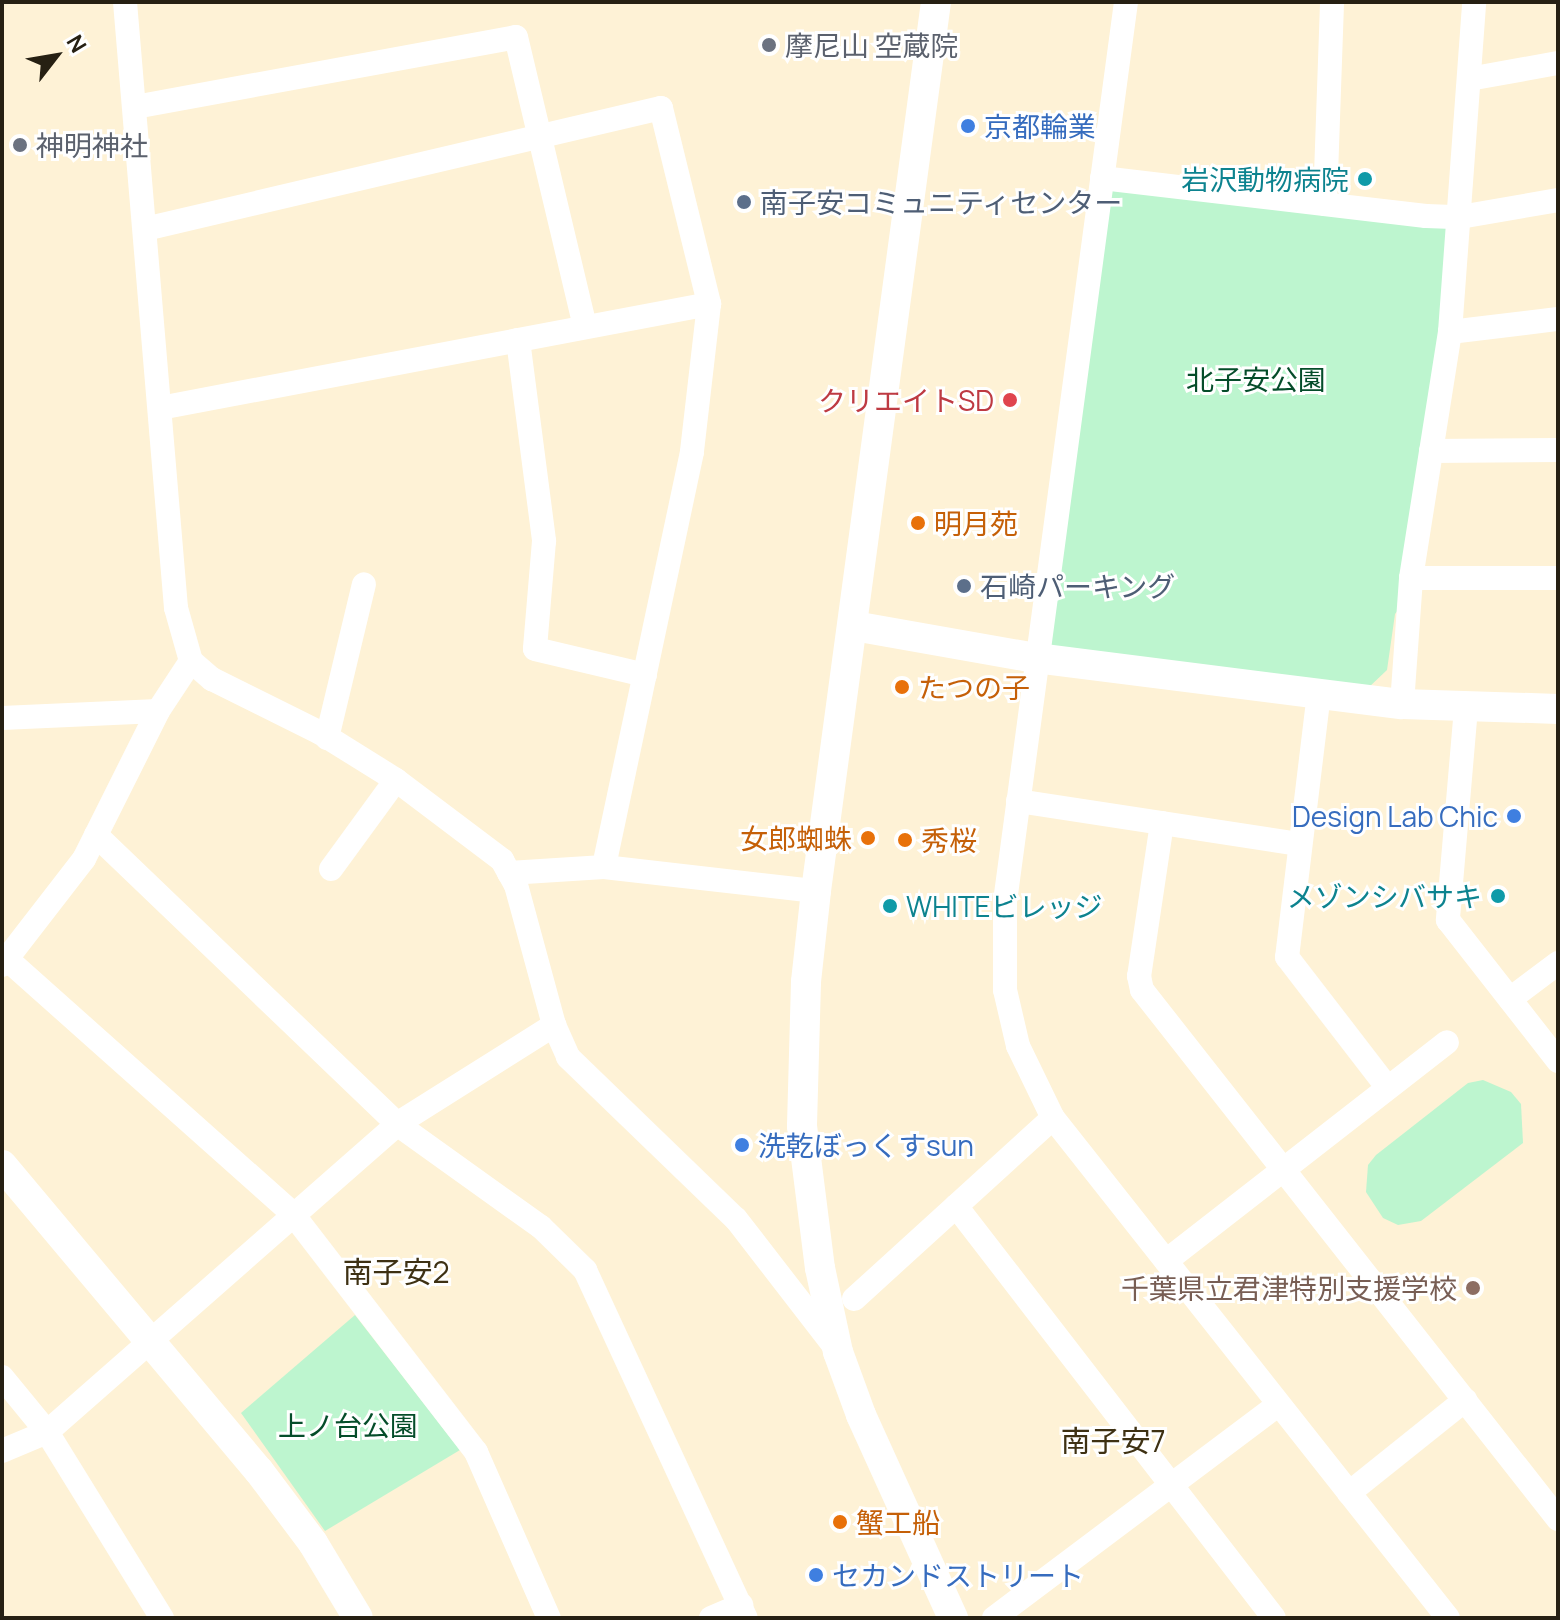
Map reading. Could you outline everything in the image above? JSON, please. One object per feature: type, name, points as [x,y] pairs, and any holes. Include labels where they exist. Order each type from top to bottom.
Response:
[{"type":"street","points":[[125,2],[176,608],[191,661],[212,679],[327,738],[396,780],[480,839],[509,873],[554,1025],[568,1057],[589,1081],[736,1219],[838,1352]]},
{"type":"street","points":[[936,2],[816,891],[805,998],[802,1126],[820,1268],[838,1352],[861,1415],[953,1618]]},
{"type":"street","points":[[1126,2],[1018,801],[1003,929],[1005,990],[1018,1046],[1053,1118],[1448,1618]]},
{"type":"street","points":[[1325,204],[1332,2]]},
{"type":"street","points":[[1402,704],[1411,578],[1450,332],[1474,2]]},
{"type":"street","points":[[135,107],[516,37],[585,327]]},
{"type":"street","points":[[1469,79],[1558,63]]},
{"type":"street","points":[[145,229],[661,108],[709,304],[692,452],[604,867]]},
{"type":"street","points":[[1102,178],[1460,217],[1558,200]]},
{"type":"street","points":[[160,408],[709,304]]},
{"type":"street","points":[[1450,332],[1558,319]]},
{"type":"street","points":[[518,340],[544,541],[535,649],[645,675]]},
{"type":"street","points":[[1431,451],[1558,450]]},
{"type":"street","points":[[1411,578],[1558,578]]},
{"type":"street","points":[[327,738],[364,584]]},
{"type":"street","points":[[854,626],[1036,658],[1402,704],[1558,709]]},
{"type":"street","points":[[191,661],[158,711],[96,835],[5,962],[292,1213],[476,1452],[549,1618]]},
{"type":"street","points":[[1319,693],[1287,957],[1388,1088]]},
{"type":"street","points":[[1466,708],[1448,920],[1558,1061]]},
{"type":"street","points":[[2,718],[158,711]]},
{"type":"street","points":[[331,869],[396,780]]},
{"type":"street","points":[[1018,801],[1300,844]]},
{"type":"street","points":[[1162,823],[1139,976],[1142,990],[1558,1519]]},
{"type":"street","points":[[96,835],[397,1124],[541,1227],[585,1270],[744,1612],[711,1618]]},
{"type":"street","points":[[509,873],[604,867],[816,891]]},
{"type":"street","points":[[1510,999],[1558,963]]},
{"type":"street","points":[[2,1451],[47,1432],[292,1213],[397,1124],[554,1025]]},
{"type":"street","points":[[1166,1261],[1447,1042]]},
{"type":"street","points":[[854,1299],[1053,1118]]},
{"type":"street","points":[[2,1165],[259,1471],[313,1543],[358,1618]]},
{"type":"street","points":[[956,1206],[1274,1618]]},
{"type":"street","points":[[2,1377],[47,1432],[162,1618]]},
{"type":"street","points":[[1349,1493],[1465,1400]]},
{"type":"street","points":[[994,1618],[1174,1487],[1279,1404]]},
{"type":"green space","name":"北子安公園","points":[[1118,187],[1441,223],[1454,233],[1405,601],[1395,614],[1387,670],[1367,689],[1059,652],[1045,643],[1111,191]]},
{"type":"green space","points":[[1483,1080],[1511,1092],[1521,1104],[1523,1143],[1421,1221],[1398,1225],[1383,1218],[1366,1192],[1368,1165],[1376,1155],[1468,1083]]},
{"type":"green space","name":"上ノ台公園","points":[[355,1315],[460,1450],[325,1531],[241,1413]]},
{"type":"place","name":"摩尼山 空蔵院","points":[[769,45]]},
{"type":"place","name":"京都輪業","points":[[968,126]]},
{"type":"place","name":"神明神社","points":[[20,145]]},
{"type":"place","name":"岩沢動物病院","points":[[1365,179]]},
{"type":"place","name":"南子安コミュニティセンター","points":[[744,202]]},
{"type":"place","name":"クリエイトSD","points":[[1010,400]]},
{"type":"place","name":"明月苑","points":[[918,523]]},
{"type":"place","name":"石崎パーキング","points":[[964,586]]},
{"type":"place","name":"たつの子","points":[[902,687]]},
{"type":"place","name":"Design Lab Chic","points":[[1514,816]]},
{"type":"place","name":"女郎蜘蛛","points":[[868,838]]},
{"type":"place","name":"秀桜","points":[[905,840]]},
{"type":"place","name":"メゾンシバサキ","points":[[1498,896]]},
{"type":"place","name":"WHITEビレッジ","points":[[890,906]]},
{"type":"place","name":"洗乾ぼっくすsun","points":[[742,1145]]},
{"type":"place","name":"千葉県立君津特別支援学校","points":[[1473,1288]]},
{"type":"place","name":"蟹工船","points":[[840,1522]]},
{"type":"place","name":"セカンドストリート","points":[[816,1575]]},
{"type":"district","name":"南子安2","points":[[396,1272]]},
{"type":"district","name":"南子安7","points":[[1113,1441]]}]
